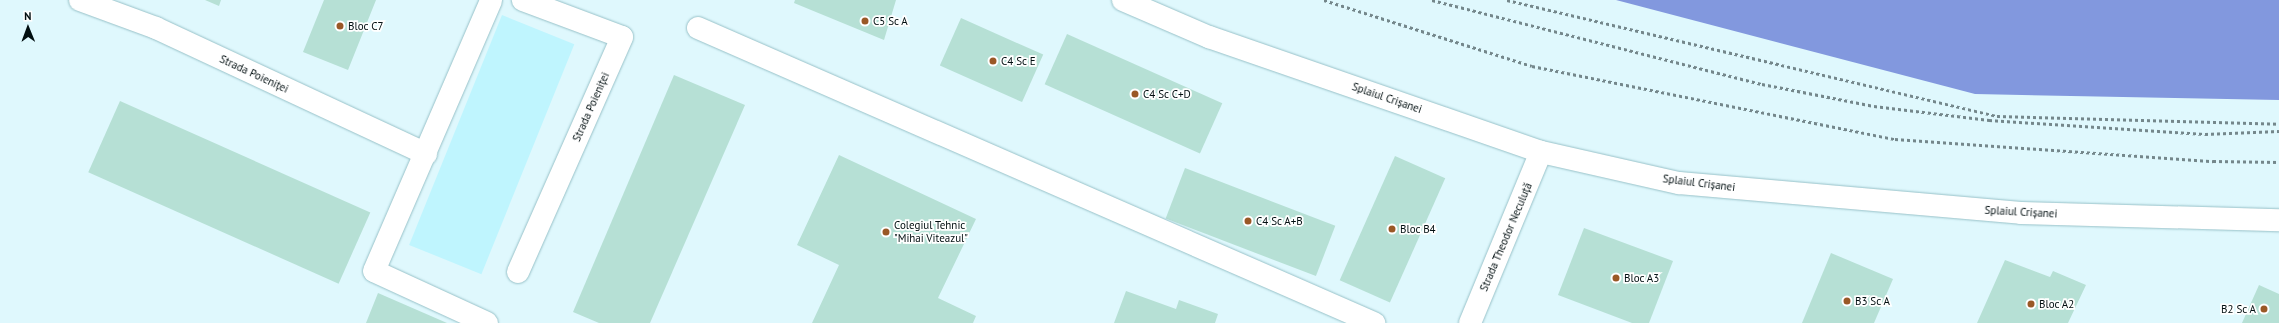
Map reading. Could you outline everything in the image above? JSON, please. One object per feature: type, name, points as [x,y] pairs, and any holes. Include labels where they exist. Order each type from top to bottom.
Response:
[{"type":"street","points":[[487,323],[374,271],[426,154],[491,0]]},
{"type":"street","name":"Strada Poieniței","points":[[518,272],[622,37],[523,0]]},
{"type":"street","name":"Splaiul Crișanei","points":[[1123,0],[1209,37],[1541,152],[1679,183],[2021,213],[2279,220]]},
{"type":"street","name":"Strada Poieniței","points":[[87,3],[156,28],[426,154]]},
{"type":"street","points":[[698,28],[1374,323]]},
{"type":"street","name":"Strada Theodor Neculuță","points":[[1470,323],[1541,152]]},
{"type":"path","points":[[1324,0],[1532,66],[1895,139],[2213,161],[2279,162]]},
{"type":"path","points":[[1340,5],[1341,0]]},
{"type":"path","points":[[1432,0],[1762,84],[1874,106],[1989,120],[2206,134],[2279,131]]},
{"type":"path","points":[[1507,0],[1997,116],[2279,124]]},
{"type":"shaded area","points":[[502,15],[574,44],[481,274],[409,245]]},
{"type":"water","points":[[1616,0],[2279,0],[2279,100],[1975,94]]},
{"type":"building","points":[[205,0],[221,0],[219,6]]},
{"type":"building","name":"Bloc C7","points":[[324,0],[376,0],[348,70],[303,52]]},
{"type":"building","name":"C5 Sc A","points":[[795,0],[896,0],[884,40],[794,3]]},
{"type":"building","name":"C4 Sc E","points":[[961,18],[1043,55],[1022,102],[940,66]]},
{"type":"building","name":"C4 Sc C+D","points":[[1067,34],[1222,103],[1200,153],[1045,84]]},
{"type":"building","points":[[674,75],[745,105],[650,323],[599,323],[573,312]]},
{"type":"building","points":[[120,101],[370,212],[339,284],[88,172]]},
{"type":"building","name":"Colegiul Tehnic \"Mihai Viteazul\"","points":[[839,155],[976,219],[938,298],[976,316],[973,323],[812,323],[839,265],[797,245]]},
{"type":"building","name":"Bloc B4","points":[[1395,156],[1445,178],[1390,303],[1340,280]]},
{"type":"building","name":"C4 Sc A+B","points":[[1185,168],[1335,226],[1316,276],[1166,218]]},
{"type":"building","name":"Bloc A3","points":[[1584,228],[1673,261],[1649,323],[1632,323],[1558,295]]},
{"type":"building","name":"B3 Sc A","points":[[1831,253],[1893,279],[1874,323],[1802,323]]},
{"type":"building","name":"Bloc A2","points":[[2005,260],[2050,277],[2053,271],[2086,285],[2068,323],[1977,323]]},
{"type":"building","name":"B2 Sc A","points":[[2259,285],[2279,294],[2279,323],[2242,323]]},
{"type":"building","points":[[1126,291],[1176,309],[1179,300],[1218,314],[1215,323],[1114,323]]},
{"type":"building","points":[[378,293],[447,323],[366,323]]},
{"type":"place","name":"C5 Sc A","points":[[865,21]]},
{"type":"place","name":"Bloc C7","points":[[340,26]]},
{"type":"place","name":"C4 Sc E","points":[[993,61]]},
{"type":"place","name":"C4 Sc C+D","points":[[1135,94]]},
{"type":"place","name":"C4 Sc A+B","points":[[1248,221]]},
{"type":"place","name":"Bloc B4","points":[[1392,229]]},
{"type":"place","name":"Colegiul Tehnic \"Mihai Viteazul\"","points":[[886,232]]},
{"type":"place","name":"Bloc A3","points":[[1616,278]]},
{"type":"place","name":"B3 Sc A","points":[[1847,301]]},
{"type":"place","name":"Bloc A2","points":[[2031,304]]},
{"type":"place","name":"B2 Sc A","points":[[2264,309]]}]
